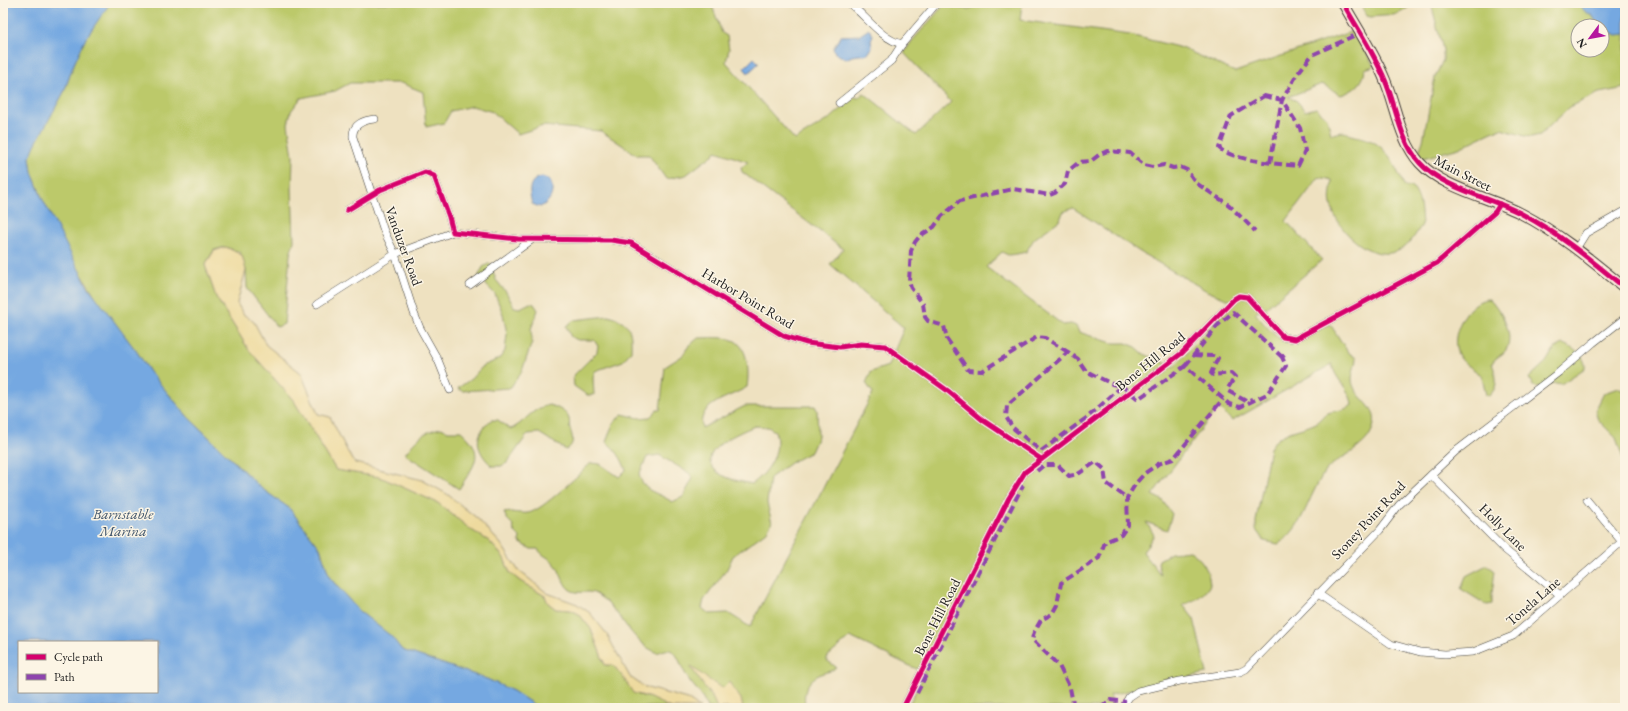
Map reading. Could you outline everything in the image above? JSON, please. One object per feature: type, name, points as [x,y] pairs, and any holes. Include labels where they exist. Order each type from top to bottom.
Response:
[{"type":"main road","name":"Main Street","points":[[1342,3],[1382,73],[1407,140],[1419,162],[1439,178],[1521,213],[1549,229],[1625,288]]},
{"type":"street","points":[[849,3],[893,41],[902,44]]},
{"type":"street","points":[[839,103],[891,61],[902,44],[937,3]]},
{"type":"street","name":"Vanduzer Road","points":[[375,119],[364,120],[357,125],[353,133],[384,231],[395,254],[420,328],[438,360],[450,390]]},
{"type":"street","points":[[317,304],[395,254],[453,232],[434,176],[424,172],[372,196],[347,210]]},
{"type":"street","name":"Bone Hill Road","points":[[903,708],[1009,498],[1022,476],[1041,459],[1182,353],[1234,299],[1239,296],[1247,297],[1283,336],[1295,339],[1437,263],[1495,212],[1500,204]]},
{"type":"street","points":[[1576,249],[1586,233],[1625,211]]},
{"type":"street","name":"Harbor Point Road","points":[[453,232],[494,237],[611,240],[631,243],[784,336],[807,344],[840,347],[861,344],[885,346],[948,391],[984,421],[1041,459]]},
{"type":"street","points":[[470,285],[533,239]]},
{"type":"street","name":"Stoney Point Road","points":[[1124,708],[1129,697],[1138,691],[1180,681],[1240,672],[1246,669],[1317,593],[1380,530],[1398,505],[1430,475],[1465,444],[1563,369],[1625,318]]},
{"type":"street","name":"Holly Lane","points":[[1430,475],[1504,549],[1560,595]]},
{"type":"street","points":[[1587,500],[1623,540]]},
{"type":"street","name":"Tonela Lane","points":[[1317,593],[1391,644],[1420,652],[1445,654],[1472,652],[1508,639],[1623,540]]},
{"type":"green space","points":[[99,3],[711,3],[722,33],[727,36],[729,49],[726,62],[795,140],[832,117],[855,97],[858,98],[864,93],[916,135],[951,102],[904,53],[912,41],[944,5],[969,10],[980,3],[1022,3],[1020,20],[1130,35],[1182,48],[1235,72],[1353,31],[1374,66],[1365,69],[1363,79],[1360,83],[1354,89],[1341,95],[1322,84],[1288,97],[1297,101],[1305,111],[1316,108],[1327,118],[1331,134],[1344,132],[1374,142],[1381,147],[1392,161],[1405,187],[1412,187],[1415,191],[1420,205],[1422,225],[1410,242],[1400,250],[1389,253],[1378,253],[1367,249],[1348,234],[1340,225],[1334,214],[1330,201],[1332,180],[1319,177],[1286,221],[1322,260],[1267,307],[1255,313],[1272,333],[1283,341],[1289,343],[1295,343],[1330,324],[1348,352],[1356,358],[1352,376],[1353,385],[1372,411],[1374,424],[1371,433],[1360,446],[1331,465],[1325,471],[1297,526],[1285,539],[1278,544],[1264,541],[1256,530],[1256,521],[1270,448],[1274,442],[1285,434],[1310,426],[1319,421],[1328,413],[1352,405],[1349,394],[1333,369],[1332,364],[1232,421],[1218,407],[1152,495],[1162,500],[1172,514],[1167,530],[1146,522],[1154,535],[1143,552],[1161,575],[1158,563],[1159,560],[1171,553],[1190,551],[1198,557],[1208,574],[1210,585],[1205,592],[1199,597],[1183,605],[1194,619],[1207,673],[1110,695],[1115,708],[907,708],[925,673],[850,637],[825,659],[836,667],[821,674],[808,685],[805,693],[806,708],[707,708],[703,698],[688,678],[678,658],[672,651],[664,650],[657,653],[647,648],[632,633],[605,600],[593,593],[576,592],[569,589],[552,561],[538,549],[531,549],[519,542],[520,537],[514,531],[513,525],[504,513],[528,513],[534,511],[560,491],[591,463],[600,464],[619,477],[626,470],[618,454],[606,442],[613,424],[622,414],[639,418],[650,417],[657,410],[660,410],[665,367],[682,356],[688,347],[698,338],[731,339],[740,345],[747,362],[747,387],[716,402],[710,407],[702,420],[702,428],[745,406],[815,406],[817,410],[818,436],[811,452],[790,463],[770,478],[767,503],[772,523],[766,532],[733,556],[727,569],[704,600],[702,608],[709,614],[728,613],[750,627],[873,393],[866,383],[871,372],[888,366],[904,328],[830,264],[843,249],[742,172],[741,168],[748,162],[716,151],[686,175],[666,179],[649,155],[637,155],[601,131],[543,126],[518,134],[493,112],[472,106],[451,111],[444,123],[426,127],[423,92],[401,83],[350,83],[335,91],[301,98],[291,111],[288,124],[293,156],[292,188],[294,241],[290,255],[284,324],[277,327],[247,288],[246,270],[240,252],[225,247],[214,250],[205,265],[216,297],[249,350],[294,401],[336,470],[380,477],[438,503],[470,529],[489,541],[504,558],[510,573],[520,581],[545,596],[548,603],[556,609],[571,610],[579,614],[591,629],[605,665],[613,665],[638,695],[648,697],[672,707],[539,708],[513,691],[487,679],[402,650],[390,636],[359,611],[330,578],[320,548],[289,508],[261,488],[188,417],[150,372],[137,352],[100,304],[70,255],[42,198],[32,172],[30,157],[32,149],[64,92]],"holes":[[[1073,208],[1140,252],[1207,291],[1234,302],[1174,367],[1144,354],[1136,347],[1126,343],[1112,343],[1079,332],[1076,326],[1071,324],[1063,325],[986,267],[1002,252],[1008,255],[1026,252],[1034,239],[1060,220],[1063,212]],[[755,426],[768,427],[775,431],[777,439],[777,446],[769,467],[752,484],[722,475],[714,469],[710,462],[711,455],[723,442]],[[659,455],[689,473],[693,478],[683,497],[672,502],[667,498],[652,492],[645,486],[639,475],[647,457]]]},
{"type":"green space","points":[[1359,3],[1412,3],[1403,11],[1393,15],[1371,17],[1367,16]]},
{"type":"green space","points":[[1431,3],[1582,3],[1583,9],[1593,18],[1570,18],[1570,58],[1610,58],[1610,33],[1625,34],[1625,88],[1599,93],[1570,107],[1540,135],[1531,137],[1501,129],[1459,148],[1420,159],[1417,156],[1423,141],[1435,77],[1443,60],[1443,50]]},
{"type":"green space","points":[[490,263],[496,280],[506,292],[514,307],[520,308],[530,303],[534,304],[538,310],[531,329],[532,342],[522,371],[510,388],[462,391],[458,388],[471,379],[483,366],[499,359],[505,351],[507,334],[503,314],[495,294],[480,279],[479,275],[483,267]]},
{"type":"green space","points":[[1490,299],[1506,323],[1509,337],[1506,350],[1492,363],[1496,376],[1496,384],[1489,396],[1486,395],[1482,376],[1464,362],[1459,356],[1456,348],[1456,339],[1458,329],[1467,312],[1482,300]]},
{"type":"green space","points":[[608,316],[621,321],[628,328],[631,337],[631,351],[623,361],[595,371],[593,378],[594,395],[587,395],[574,386],[573,376],[597,352],[598,346],[594,340],[578,340],[571,337],[566,326],[574,320]]},
{"type":"green space","points":[[1563,344],[1575,350],[1581,356],[1585,364],[1585,368],[1561,384],[1553,383],[1540,387],[1533,386],[1529,378],[1546,362],[1554,349]]},
{"type":"green space","points":[[1618,388],[1625,392],[1625,464],[1616,438],[1598,420],[1595,411],[1604,393]]},
{"type":"green space","points":[[549,405],[561,410],[568,416],[572,438],[572,443],[569,448],[566,450],[539,433],[528,434],[507,463],[501,466],[492,466],[486,460],[479,449],[478,443],[481,432],[491,420],[498,420],[510,429],[515,427],[536,410]]},
{"type":"green space","points":[[441,428],[448,431],[461,431],[474,446],[476,453],[473,466],[459,489],[405,454],[424,434]]},
{"type":"green space","points":[[1487,565],[1495,571],[1492,604],[1487,605],[1461,589],[1466,576]]},
{"type":"sand","points":[[226,247],[242,255],[246,270],[237,303],[243,314],[254,322],[266,345],[301,373],[318,414],[330,417],[352,460],[355,463],[422,480],[447,494],[478,519],[501,544],[518,570],[547,593],[577,604],[590,613],[606,633],[630,677],[644,687],[687,699],[700,708],[671,708],[648,697],[633,693],[613,665],[605,665],[591,629],[579,614],[571,610],[556,609],[548,603],[545,596],[520,581],[510,573],[504,558],[489,541],[470,529],[438,503],[380,477],[336,470],[294,401],[249,350],[216,297],[205,265],[214,251]]},
{"type":"sand","points":[[690,666],[720,687],[723,688],[729,682],[741,699],[743,708],[717,708],[713,699]]},
{"type":"water","name":"Barnstable Marina","points":[[3,3],[110,3],[86,38],[74,64],[64,92],[30,157],[32,172],[42,198],[87,285],[137,352],[150,372],[188,417],[261,488],[289,508],[320,548],[330,578],[359,611],[391,636],[402,650],[487,679],[513,691],[539,708],[3,708]]},
{"type":"water","points":[[1582,3],[1625,3],[1625,34],[1617,35],[1610,32],[1610,18],[1594,18],[1583,9]]},
{"type":"water","points":[[869,29],[873,35],[871,40],[872,48],[868,54],[852,56],[846,59],[835,53],[833,48],[841,36],[860,35]]},
{"type":"water","points":[[754,58],[759,63],[748,73],[744,68]]},
{"type":"water","points":[[542,177],[550,180],[552,192],[547,202],[540,207],[532,204],[530,187],[534,181]]},
{"type":"marked path","points":[[1270,163],[1282,100],[1298,73],[1312,55],[1360,33]]},
{"type":"marked path","points":[[1264,96],[1282,100],[1300,128],[1305,151],[1298,166],[1268,163],[1234,156],[1219,148],[1231,116],[1264,96]]},
{"type":"marked path","points":[[1068,352],[1045,338],[1037,337],[982,371],[968,370],[947,339],[944,326],[928,321],[925,317],[923,304],[911,288],[909,281],[911,251],[915,242],[920,236],[934,227],[942,216],[960,201],[1013,189],[1050,195],[1055,193],[1065,184],[1068,171],[1079,162],[1091,161],[1100,154],[1108,151],[1130,153],[1144,165],[1153,167],[1164,165],[1173,168],[1180,167],[1187,170],[1196,183],[1229,205],[1255,231]]},
{"type":"marked path","points":[[1185,366],[1217,326],[1233,312],[1282,357]]},
{"type":"marked path","points":[[1122,386],[1089,416],[1041,451],[1013,428],[1006,417],[1007,406],[1068,352],[1078,359],[1086,371],[1112,384],[1122,386],[1138,399],[1185,366],[1229,404],[1240,407],[1267,394],[1286,366],[1282,357],[1287,353]]},
{"type":"marked path","points":[[1194,355],[1213,356],[1218,358],[1211,373],[1213,375],[1231,373],[1235,377],[1228,388],[1228,391],[1246,401],[1252,399]]},
{"type":"marked path","points":[[1074,708],[1070,688],[1059,666],[1032,639],[1034,632],[1041,620],[1052,614],[1057,605],[1061,583],[1099,558],[1105,542],[1121,535],[1128,525],[1127,498],[1136,483],[1145,473],[1158,464],[1173,459],[1223,399]]},
{"type":"marked path","points":[[1037,471],[1044,465],[1058,465],[1069,476],[1078,474],[1096,462],[1104,469],[1106,483],[1127,498]]},
{"type":"marked path","points":[[917,693],[1023,485]]},
{"type":"marked path","points":[[1101,708],[1110,700],[1126,702]]},
{"type":"cycle path","points":[[1343,3],[1381,70],[1403,134],[1413,154],[1420,163],[1429,172],[1454,186],[1510,208],[1536,222],[1575,248],[1625,288]]},
{"type":"cycle path","points":[[347,210],[380,190],[425,172],[434,176],[453,232],[518,239],[611,240],[631,243],[784,336],[807,343],[840,347],[861,344],[885,346],[948,391],[984,421],[1041,459]]},
{"type":"cycle path","points":[[903,708],[1009,498],[1025,472],[1182,353],[1234,299],[1239,296],[1247,297],[1283,337],[1295,339],[1437,263],[1495,212],[1500,204]]}]
